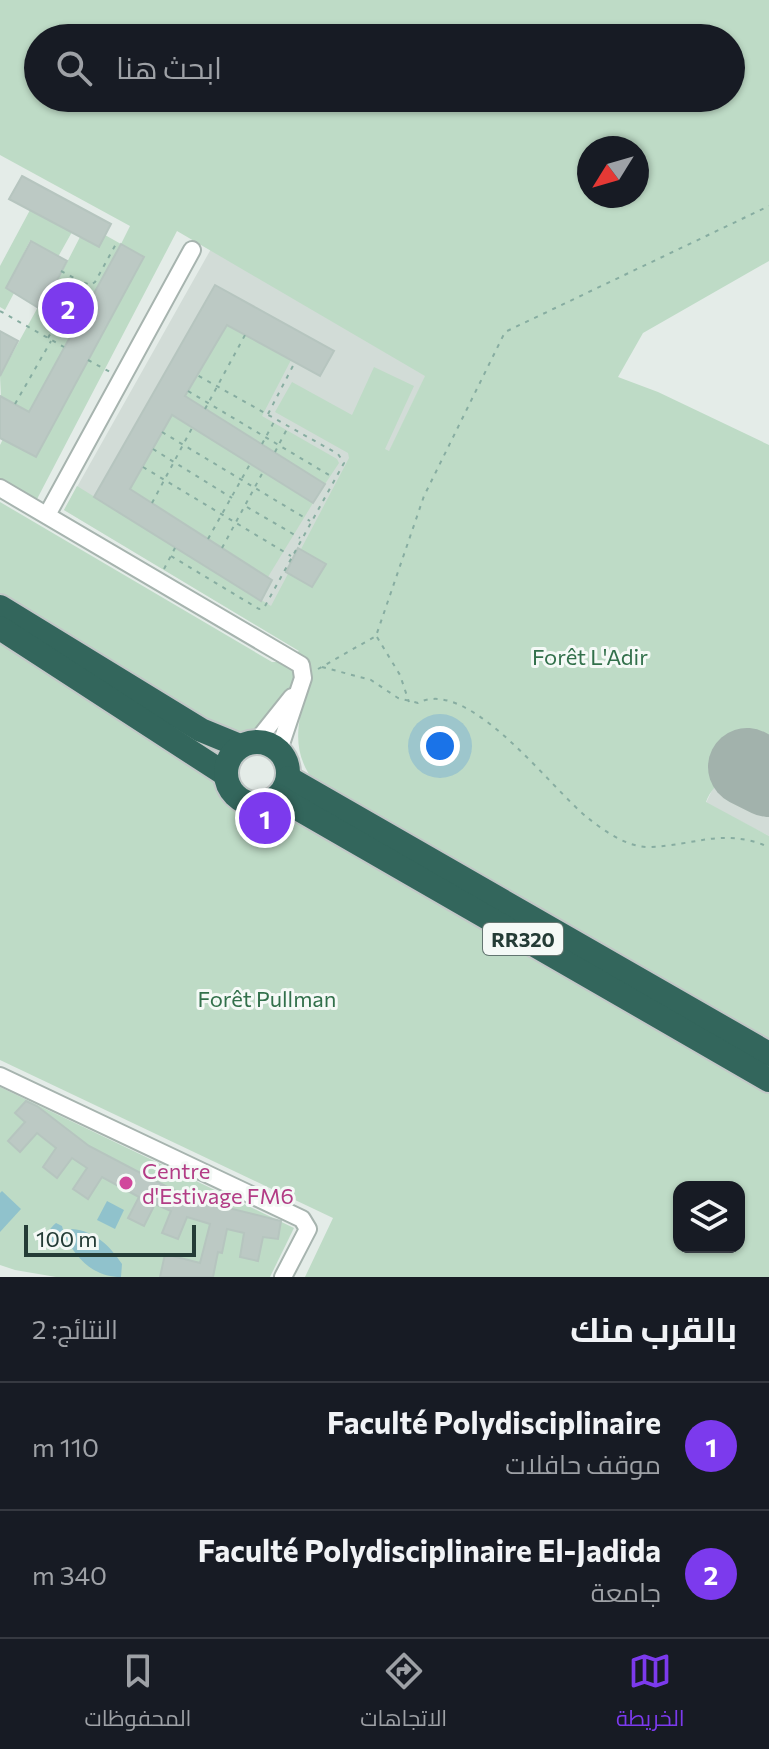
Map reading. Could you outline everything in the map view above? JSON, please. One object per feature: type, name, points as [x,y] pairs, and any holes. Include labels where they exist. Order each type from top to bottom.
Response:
[{"type":"highway","points":[[0,607],[201,730],[248,744],[268,744],[279,750],[285,759],[283,788],[267,803],[256,805],[244,802],[234,796],[228,786],[225,774],[232,753],[248,744]]},
{"type":"highway","points":[[0,628],[225,774]]},
{"type":"highway","name":"RR320","points":[[283,788],[769,1054]]},
{"type":"highway","name":"RR320","points":[[283,788],[769,1080]]},
{"type":"street","points":[[47,515],[192,250]]},
{"type":"street","points":[[0,488],[301,665],[300,684],[279,750]]},
{"type":"street","points":[[248,744],[300,684]]},
{"type":"street","points":[[0,1076],[302,1219],[308,1229],[283,1277]]},
{"type":"path","points":[[300,684],[322,667],[376,636],[424,496],[505,332],[769,206]]},
{"type":"path","points":[[61,271],[91,285],[117,242]]},
{"type":"path","points":[[15,404],[79,281]]},
{"type":"path","points":[[0,311],[64,347]]},
{"type":"path","points":[[205,409],[245,335]]},
{"type":"path","points":[[88,360],[122,378]]},
{"type":"path","points":[[267,415],[295,362]]},
{"type":"path","points":[[171,556],[259,609],[264,608],[344,463],[343,459],[288,426],[197,375]]},
{"type":"path","points":[[188,391],[335,478]]},
{"type":"path","points":[[262,444],[276,419]]},
{"type":"path","points":[[275,452],[288,426]]},
{"type":"path","points":[[152,503],[192,428]]},
{"type":"path","points":[[162,432],[311,521]]},
{"type":"path","points":[[153,449],[232,498]]},
{"type":"path","points":[[208,539],[250,464]]},
{"type":"path","points":[[143,467],[292,556]]},
{"type":"path","points":[[222,548],[263,472]]},
{"type":"path","points":[[245,506],[301,539]]},
{"type":"path","points":[[157,580],[175,548]]},
{"type":"path","points":[[376,636],[400,675],[409,702]]},
{"type":"path","points":[[322,667],[371,680],[409,702],[440,698],[478,714],[509,740],[587,818],[624,841],[646,847],[713,838],[748,838],[769,847]]},
{"type":"shaded area","points":[[211,249],[426,375],[365,502],[300,651],[64,510]]},
{"type":"shaded area","points":[[769,760],[769,836],[706,803],[715,784],[734,772]]},
{"type":"green space","name":"Forêt L'Adir","points":[[0,0],[769,0],[769,261],[643,333],[618,377],[658,392],[769,445],[769,760],[750,764],[723,779],[706,802],[769,836],[769,1046],[316,784],[303,762],[298,740],[306,693],[250,733],[234,735],[215,729],[0,596],[0,502],[272,662],[281,662],[299,651],[64,510],[77,486],[271,606],[349,458],[348,453],[275,412],[292,382],[352,415],[374,367],[414,386],[385,449],[389,451],[425,376],[177,231],[36,501],[0,479],[0,445],[3,439],[0,376],[38,307],[43,309],[80,237],[99,247],[105,235],[121,244],[130,226],[0,155]]},
{"type":"green space","points":[[30,210],[72,232],[58,257],[30,241],[6,288],[14,293],[5,310],[0,307],[0,266]]},
{"type":"green space","points":[[227,325],[291,360],[262,416],[337,459],[339,463],[325,484],[185,396]]},
{"type":"green space","points":[[172,415],[313,503],[268,577],[130,489]]},
{"type":"green space","name":"Forêt Pullman","points":[[0,640],[212,779],[222,797],[242,816],[309,826],[769,1089],[769,1277],[305,1277],[333,1218],[0,1060]]},
{"type":"green space","points":[[0,1087],[294,1228],[270,1277],[56,1277],[0,1265]]},
{"type":"water","points":[[2,1191],[21,1209],[0,1232],[0,1193]]},
{"type":"water","points":[[107,1201],[124,1210],[115,1229],[97,1220]]},
{"type":"water","points":[[56,1223],[62,1226],[64,1234],[72,1229],[80,1230],[101,1240],[122,1264],[121,1277],[89,1267],[67,1240],[61,1240],[52,1249],[47,1247],[48,1234]]},
{"type":"building","points":[[22,176],[111,224],[99,247],[9,199]]},
{"type":"building","points":[[31,241],[67,261],[42,310],[6,288]]},
{"type":"building","points":[[121,244],[144,257],[36,457],[0,438],[0,396],[29,412]]},
{"type":"building","points":[[215,285],[334,351],[320,376],[227,325],[185,396],[325,484],[313,503],[172,415],[130,489],[272,580],[261,601],[94,497]]},
{"type":"building","points":[[0,331],[18,341],[0,376]]},
{"type":"building","points":[[298,548],[326,564],[312,587],[286,572]]},
{"type":"building","points":[[26,1101],[89,1146],[171,1189],[204,1202],[281,1221],[278,1239],[263,1237],[258,1261],[240,1257],[244,1233],[227,1229],[213,1277],[160,1277],[165,1254],[200,1263],[210,1224],[187,1217],[178,1239],[162,1233],[171,1211],[155,1204],[144,1226],[128,1218],[139,1197],[102,1177],[88,1199],[73,1189],[87,1168],[72,1158],[57,1178],[43,1167],[56,1148],[37,1133],[20,1152],[8,1141],[25,1122],[15,1113]]},
{"type":"runway","points":[[747,767],[769,778]]},
{"type":"place","name":"Faculté Polydisciplinaire El-Jadida","points":[[68,308]]},
{"type":"place","name":"Faculté Polydisciplinaire","points":[[265,818]]},
{"type":"place","name":"Centre d'Estivage FM6","points":[[126,1183]]}]
